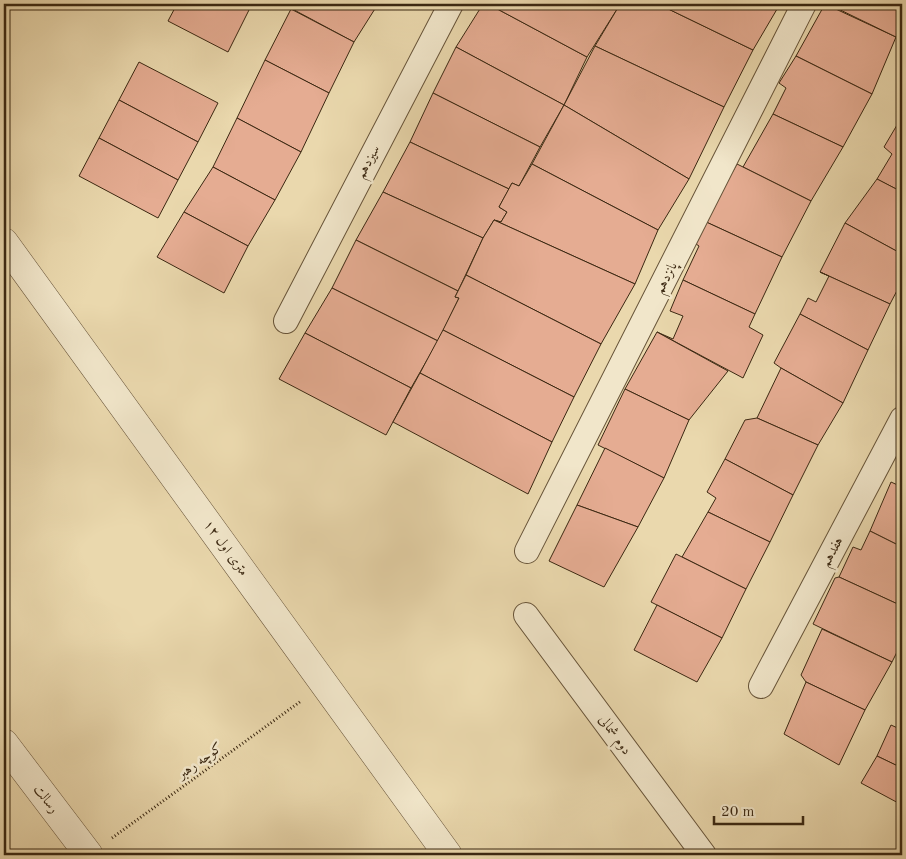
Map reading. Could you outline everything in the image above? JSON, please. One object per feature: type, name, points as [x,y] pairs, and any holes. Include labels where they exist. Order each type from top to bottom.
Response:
[{"type":"street","name":"سیزدهم","points":[[286,321],[451,4]]},
{"type":"street","name":"پانزدهم","points":[[527,551],[804,4]]},
{"type":"street","name":"۱۲ متری اول","points":[[5,245],[448,855]]},
{"type":"street","name":"هفدهم","points":[[761,686],[902,419]]},
{"type":"street","name":"دوم شمالی","points":[[526,615],[704,855]]},
{"type":"street","name":"رسالت","points":[[4,743],[89,855]]},
{"type":"path","name":"کوچه رهبر","points":[[89,855],[324,685]]},
{"type":"building","points":[[177,4],[252,4],[228,52],[168,21]]},
{"type":"building","points":[[283,4],[378,4],[354,42]]},
{"type":"building","points":[[483,4],[488,4],[587,57],[564,105],[456,47]]},
{"type":"building","points":[[488,4],[615,4],[619,6],[587,57]]},
{"type":"building","points":[[615,4],[658,4],[753,50],[724,107],[595,46],[619,6]]},
{"type":"building","points":[[658,4],[780,4],[753,50]]},
{"type":"building","points":[[825,4],[896,37],[872,94],[796,56]]},
{"type":"building","points":[[828,4],[902,4],[902,23],[896,37]]},
{"type":"building","points":[[291,9],[354,42],[329,93],[265,60]]},
{"type":"building","points":[[595,46],[724,107],[689,179],[564,105]]},
{"type":"building","points":[[456,47],[564,105],[540,147],[433,93]]},
{"type":"building","points":[[796,56],[872,94],[843,147],[773,114],[786,88],[779,83]]},
{"type":"building","points":[[265,60],[329,93],[301,152],[237,118]]},
{"type":"building","points":[[139,62],[218,103],[198,142],[119,100]]},
{"type":"building","points":[[433,93],[540,147],[519,186],[512,183],[509,189],[410,142]]},
{"type":"building","points":[[119,100],[198,142],[178,180],[99,138]]},
{"type":"building","points":[[564,105],[689,179],[658,230],[532,164]]},
{"type":"building","points":[[773,114],[843,147],[811,201],[743,167]]},
{"type":"building","points":[[902,115],[902,128],[897,125]]},
{"type":"building","points":[[237,118],[301,152],[275,200],[213,167]]},
{"type":"building","points":[[897,125],[902,128],[902,192],[877,179],[892,154],[884,147]]},
{"type":"building","points":[[99,138],[178,180],[158,218],[79,176]]},
{"type":"building","points":[[410,142],[509,189],[499,207],[507,212],[501,222],[494,220],[483,238],[383,192]]},
{"type":"building","points":[[532,164],[658,230],[635,284],[494,220],[501,222],[507,212],[499,207],[512,183],[519,186]]},
{"type":"building","points":[[737,164],[811,201],[782,257],[704,221]]},
{"type":"building","points":[[213,167],[275,200],[248,246],[184,212]]},
{"type":"building","points":[[877,179],[902,192],[902,254],[845,223]]},
{"type":"building","points":[[383,192],[483,238],[458,291],[356,240]]},
{"type":"building","points":[[184,212],[248,246],[224,293],[157,257]]},
{"type":"building","points":[[494,220],[635,284],[601,344],[466,275],[483,238]]},
{"type":"building","points":[[704,221],[782,257],[755,314],[683,280],[699,246],[693,242]]},
{"type":"building","points":[[845,223],[902,254],[902,281],[890,304],[820,272]]},
{"type":"building","points":[[356,240],[458,291],[455,297],[459,298],[438,341],[332,288]]},
{"type":"building","points":[[466,275],[601,344],[574,397],[443,330],[459,298],[455,297]]},
{"type":"building","points":[[829,276],[890,304],[868,350],[800,314],[808,298],[816,302]]},
{"type":"building","points":[[683,280],[755,314],[749,327],[763,335],[743,378],[657,332],[673,339],[683,316],[670,311]]},
{"type":"building","points":[[332,288],[438,341],[411,388],[305,333]]},
{"type":"building","points":[[800,314],[868,350],[843,403],[774,363]]},
{"type":"building","points":[[443,330],[574,397],[552,442],[420,373]]},
{"type":"building","points":[[657,332],[728,371],[689,420],[625,389]]},
{"type":"building","points":[[305,333],[411,388],[386,435],[279,379]]},
{"type":"building","points":[[781,368],[843,403],[818,445],[757,418]]},
{"type":"building","points":[[420,373],[552,442],[528,494],[393,422]]},
{"type":"building","points":[[625,389],[689,420],[664,478],[598,445]]},
{"type":"building","points":[[757,418],[818,445],[793,495],[725,459],[745,420]]},
{"type":"building","points":[[605,448],[664,478],[638,527],[577,505]]},
{"type":"building","points":[[725,459],[793,495],[770,542],[708,512],[716,498],[707,492]]},
{"type":"building","points":[[891,482],[902,487],[902,547],[870,531]]},
{"type":"building","points":[[577,505],[638,527],[604,587],[549,561]]},
{"type":"building","points":[[708,512],[770,542],[746,589],[682,557]]},
{"type":"building","points":[[870,531],[902,547],[902,606],[839,577],[853,547],[861,550]]},
{"type":"building","points":[[676,554],[746,589],[722,638],[651,602]]},
{"type":"building","points":[[839,577],[902,606],[902,642],[892,662],[813,624],[835,578]]},
{"type":"building","points":[[657,605],[722,638],[697,682],[634,650]]},
{"type":"building","points":[[822,629],[892,662],[865,710],[806,682],[801,675]]},
{"type":"building","points":[[806,682],[865,710],[839,765],[784,734]]},
{"type":"building","points":[[891,725],[902,730],[902,768],[877,756]]},
{"type":"building","points":[[877,756],[902,768],[902,805],[861,783]]}]
